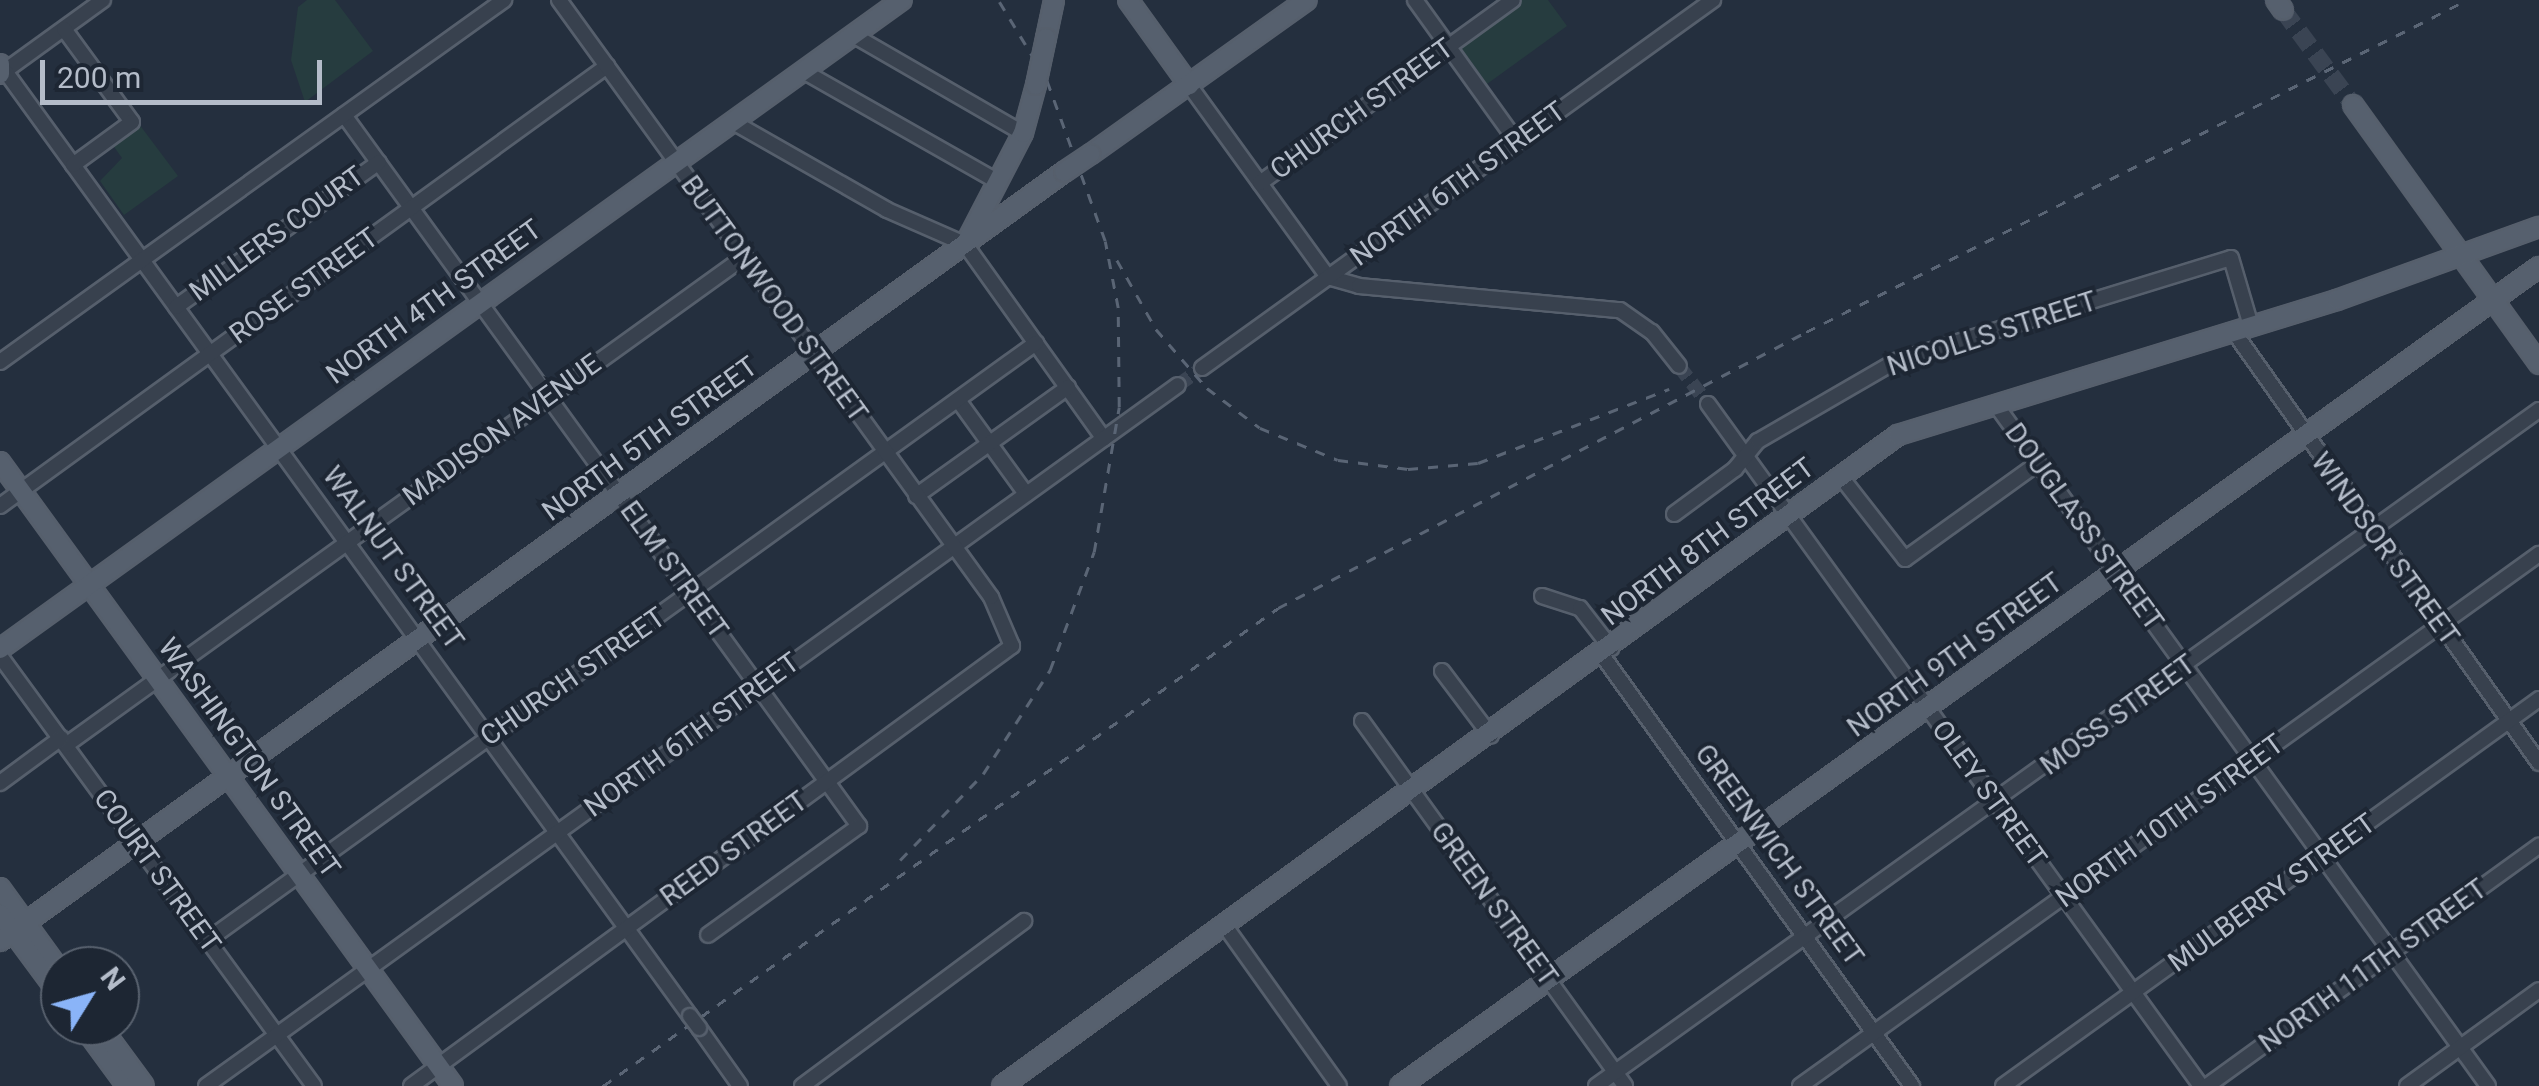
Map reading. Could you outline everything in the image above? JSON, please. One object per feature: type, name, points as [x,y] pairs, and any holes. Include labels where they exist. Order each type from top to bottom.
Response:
[{"type":"main road","name":"NORTH 4TH STREET","points":[[0,652],[902,0]]},
{"type":"main road","points":[[965,244],[1023,133],[1054,0]]},
{"type":"main road","points":[[1128,0],[1189,85]]},
{"type":"main road","name":"NORTH 5TH STREET","points":[[13,932],[1307,0]]},
{"type":"main road","points":[[2352,105],[2539,364]]},
{"type":"main road","name":"NORTH 8TH STREET","points":[[1002,1086],[1026,1079],[1225,926],[1491,736],[1898,435],[2243,329],[2539,226]]},
{"type":"main road","name":"NORTH 9TH STREET","points":[[1400,1086],[2539,267]]},
{"type":"main road","name":"WASHINGTON STREET","points":[[0,462],[453,1086]]},
{"type":"main road","points":[[0,888],[13,932],[40,954]]},
{"type":"main road","points":[[0,914],[40,968]]},
{"type":"main road","points":[[98,1046],[127,1086]]},
{"type":"main road","points":[[115,1046],[144,1086]]},
{"type":"street","points":[[2,70],[103,0]]},
{"type":"street","points":[[0,362],[504,0]]},
{"type":"street","name":"BUTTONWOOD STREET","points":[[559,0],[991,597]]},
{"type":"street","points":[[1415,0],[1516,142]]},
{"type":"street","name":"CHURCH STREET","points":[[1260,183],[1514,0]]},
{"type":"street","name":"NORTH 6TH STREET","points":[[1202,368],[1707,2]]},
{"type":"street","points":[[64,28],[132,122],[73,165]]},
{"type":"street","points":[[853,35],[1023,133]]},
{"type":"street","name":"ROSE STREET","points":[[0,506],[606,66]]},
{"type":"street","name":"WALNUT STREET","points":[[2,70],[740,1086]]},
{"type":"street","points":[[803,71],[997,181]]},
{"type":"street","points":[[1189,85],[1328,276],[1359,286],[1620,310],[1652,332],[1679,366]]},
{"type":"street","name":"ELM STREET","points":[[344,115],[859,826],[708,935]]},
{"type":"street","points":[[733,122],[887,210],[965,244],[1104,439]]},
{"type":"street","name":"MILLERS COURT","points":[[176,307],[378,162]]},
{"type":"street","name":"MADISON AVENUE","points":[[0,783],[158,678],[744,257]]},
{"type":"street","name":"WINDSOR STREET","points":[[2231,258],[2243,329],[2304,436],[2539,763]]},
{"type":"street","name":"NICOLLS STREET","points":[[1674,514],[1746,456],[1758,441],[1896,361],[2231,258]]},
{"type":"street","name":"CHURCH STREET","points":[[208,940],[1036,343]]},
{"type":"street","name":"NORTH 6TH STREET","points":[[206,1086],[1178,385]]},
{"type":"street","points":[[916,496],[1068,388]]},
{"type":"street","points":[[958,400],[1026,494]]},
{"type":"street","name":"OLEY STREET","points":[[1708,404],[2204,1086]]},
{"type":"street","name":"DOUGLASS STREET","points":[[1996,405],[2488,1086]]},
{"type":"street","name":"MOSS STREET","points":[[1596,1086],[1996,803],[2539,410]]},
{"type":"street","points":[[1841,477],[1904,559],[2038,463]]},
{"type":"street","name":"NORTH 10TH STREET","points":[[1800,1086],[2539,554]]},
{"type":"street","name":"GREENWICH STREET","points":[[1542,596],[1580,608],[1738,844],[1912,1086]]},
{"type":"street","name":"REED STREET","points":[[412,1086],[1007,652],[1012,636],[991,597]]},
{"type":"street","name":"COURT STREET","points":[[0,652],[314,1086]]},
{"type":"street","points":[[1442,672],[1491,736]]},
{"type":"street","name":"MULBERRY STREET","points":[[2003,1086],[2539,699]]},
{"type":"street","name":"GREEN STREET","points":[[1362,721],[1625,1086]]},
{"type":"street","name":"NORTH 11TH STREET","points":[[2204,1086],[2539,846]]},
{"type":"street","points":[[802,1086],[1024,920]]},
{"type":"street","points":[[1225,926],[1339,1086]]},
{"type":"street","points":[[2407,1086],[2539,990]]},
{"type":"green space","points":[[307,0],[335,0],[373,51],[305,102],[291,60],[298,7]]},
{"type":"green space","points":[[1521,0],[1548,0],[1567,26],[1487,84],[1459,45]]},
{"type":"green space","points":[[139,124],[178,176],[124,215],[100,181],[122,158],[112,144]]},
{"type":"tunnel","points":[[2283,10],[2353,105]]},
{"type":"tunnel","points":[[1679,366],[1708,404]]},
{"type":"tunnel","points":[[1178,385],[1202,368]]},
{"type":"railway","points":[[900,860],[983,774],[1050,670],[1094,552],[1119,407],[1118,308],[1105,241],[1046,79],[998,0]]},
{"type":"railway","points":[[603,1086],[1278,608],[1806,332],[2467,0]]},
{"type":"railway","points":[[1117,260],[1156,329],[1207,388],[1260,428],[1338,460],[1408,469],[1478,463],[1669,389]]}]
